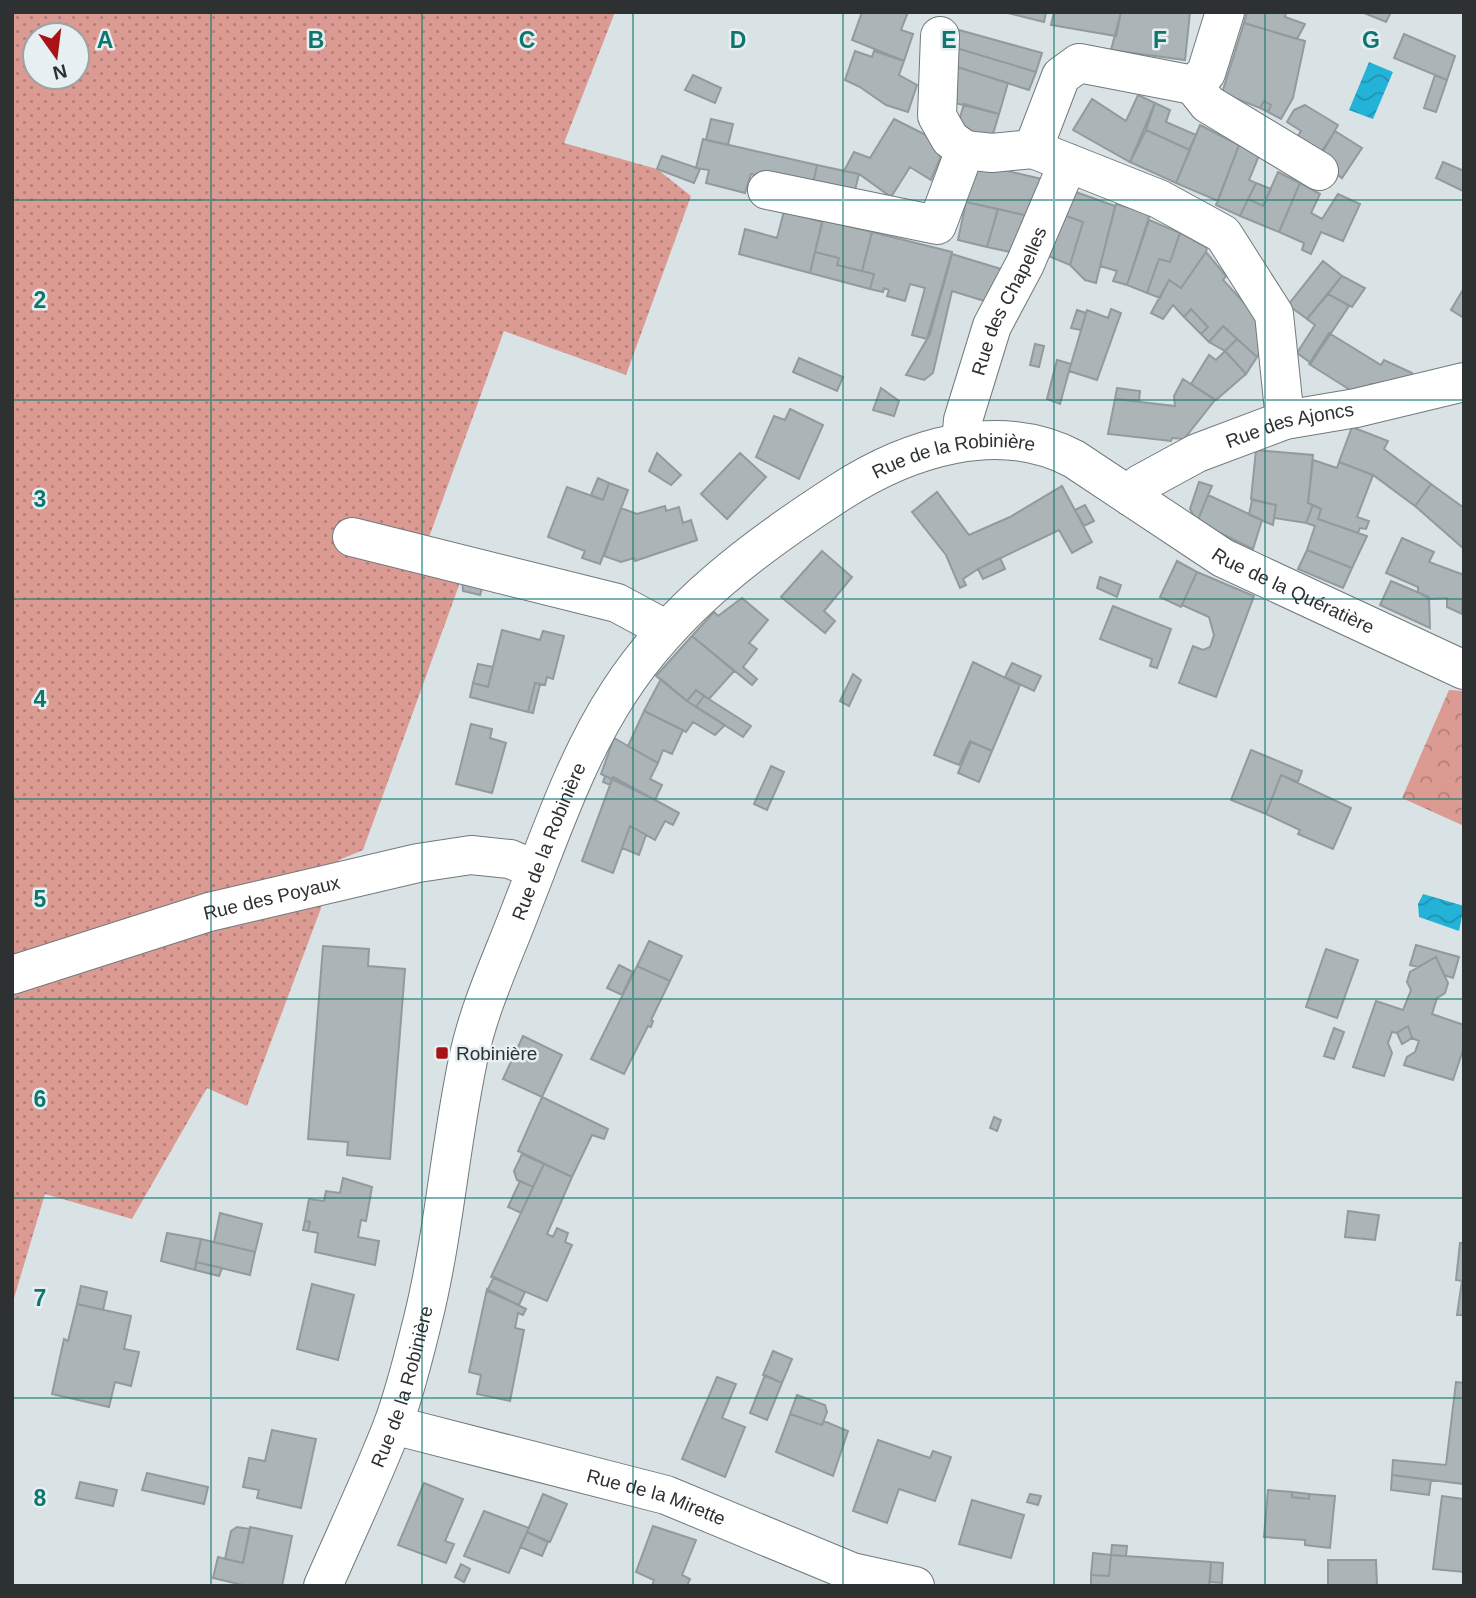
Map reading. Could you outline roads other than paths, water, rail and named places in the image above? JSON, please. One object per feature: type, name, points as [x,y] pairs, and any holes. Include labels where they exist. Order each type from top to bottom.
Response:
[{"type":"street","points":[[1193,85],[1206,73],[1225,12]]},
{"type":"street","points":[[940,36],[937,116],[950,139],[965,150],[992,153],[1033,149],[1159,199],[1223,234],[1274,314],[1285,420]]},
{"type":"street","points":[[1033,149],[1061,76],[1079,63],[1193,85],[1208,104],[1319,171]]},
{"type":"street","points":[[767,190],[937,225],[965,150]]},
{"type":"street","name":"Rue des Chapelles","points":[[961,442],[963,420],[992,326],[1025,264],[1068,163]]},
{"type":"street","name":"Rue des Ajoncs","points":[[1131,497],[1140,484],[1197,453],[1285,420],[1356,408],[1464,382]]},
{"type":"street","name":"Rue de la Robinière","points":[[323,1586],[393,1425],[424,1316],[468,1057],[536,870],[588,746],[618,693],[667,630],[704,591],[842,490],[898,460],[961,442],[1030,442],[1054,448],[1131,497]]},
{"type":"street","name":"Rue de la Quératière","points":[[1131,497],[1223,558],[1464,670]]},
{"type":"street","points":[[352,537],[617,603],[667,630]]},
{"type":"street","name":"Rue des Poyaux","points":[[12,975],[209,912],[418,863],[471,855],[510,859],[536,870]]},
{"type":"street","name":"Rue de la Mirette","points":[[393,1425],[666,1495],[852,1572],[915,1586]]},
{"type":"water","points":[[1369,62],[1393,72],[1373,119],[1349,110]]},
{"type":"water","points":[[1423,894],[1464,906],[1459,931],[1419,917],[1418,904]]},
{"type":"place","name":"Robinière","points":[[442,1053]]}]
